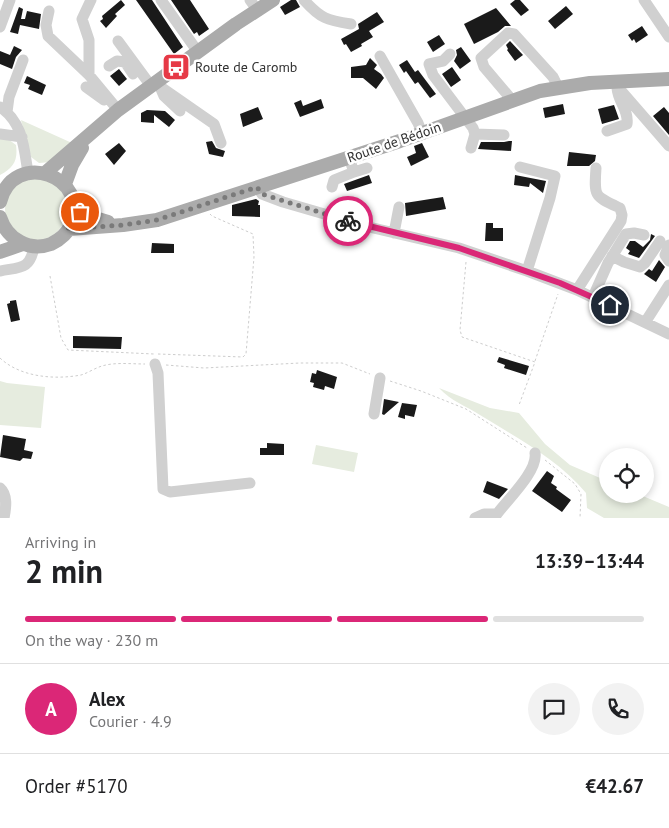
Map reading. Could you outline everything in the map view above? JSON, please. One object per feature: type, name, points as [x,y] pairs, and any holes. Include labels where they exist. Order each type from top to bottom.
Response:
[{"type":"main road","points":[[45,173],[115,112],[198,52],[254,5],[273,0]]},
{"type":"main road","name":"Route de Bédoin","points":[[68,229],[123,225],[157,220],[426,132],[512,100],[558,87],[669,79]]},
{"type":"main road","points":[[65,184],[72,165],[96,130]]},
{"type":"main road","points":[[0,202],[4,184],[28,173],[45,173],[56,177],[65,184],[72,196],[74,209],[73,220],[68,229],[54,243],[28,245],[0,252]]},
{"type":"main road","points":[[74,209],[101,221],[123,225]]},
{"type":"main road","points":[[1,225],[11,237],[28,245]]},
{"type":"street","points":[[0,27],[10,0]]},
{"type":"street","points":[[89,76],[89,40],[82,19],[91,0]]},
{"type":"street","points":[[161,0],[198,52]]},
{"type":"street","points":[[304,0],[313,10],[326,19],[351,24]]},
{"type":"street","points":[[644,0],[669,37]]},
{"type":"street","points":[[49,11],[46,25],[48,36],[89,76],[115,112]]},
{"type":"street","points":[[512,100],[484,67],[481,58],[508,33],[514,34],[553,77],[558,87]]},
{"type":"street","points":[[118,41],[153,86],[214,124],[221,143]]},
{"type":"street","points":[[450,54],[443,60],[429,64],[433,75],[466,117],[475,134],[471,148]]},
{"type":"street","points":[[380,56],[418,123],[426,132]]},
{"type":"street","points":[[23,60],[3,110],[16,122],[22,137],[28,173]]},
{"type":"street","points":[[109,66],[118,61],[124,62],[180,111]]},
{"type":"street","points":[[397,63],[395,67],[426,132]]},
{"type":"street","points":[[607,132],[627,124],[627,110],[620,103],[616,84]]},
{"type":"street","points":[[616,84],[669,146]]},
{"type":"street","points":[[86,87],[103,98],[115,112]]},
{"type":"street","points":[[0,134],[22,137]]},
{"type":"street","points":[[475,134],[504,135]]},
{"type":"street","points":[[349,158],[354,172]]},
{"type":"street","points":[[520,167],[555,176],[527,271]]},
{"type":"street","points":[[332,187],[334,180],[367,168]]},
{"type":"street","points":[[577,290],[621,222],[620,208],[600,199],[595,190],[596,168]]},
{"type":"street","points":[[257,187],[262,194],[275,199],[394,233],[459,248],[527,271],[593,297],[646,321],[669,334]]},
{"type":"street","points":[[394,233],[400,207]]},
{"type":"street","points":[[593,297],[612,256],[626,234],[644,235]]},
{"type":"street","points":[[612,256],[640,267],[665,243]]},
{"type":"street","points":[[665,243],[665,255],[669,261]]},
{"type":"street","points":[[0,271],[24,266],[31,260],[28,245]]},
{"type":"street","points":[[646,321],[669,285]]},
{"type":"street","points":[[155,364],[158,373],[164,489],[170,492],[250,483]]},
{"type":"street","points":[[374,414],[380,378]]},
{"type":"street","points":[[476,518],[484,514],[497,514],[532,469],[536,459],[535,453]]},
{"type":"street","points":[[0,488],[3,490],[7,505],[4,518]]},
{"type":"path","points":[[50,276],[61,338],[68,350],[243,357],[248,348],[254,257],[253,234],[212,216],[204,205]]},
{"type":"path","points":[[459,248],[467,266],[460,330],[462,337],[535,362]]},
{"type":"path","points":[[520,405],[560,283]]},
{"type":"path","points":[[0,358],[7,365],[28,374],[62,377],[83,374],[103,366],[155,364],[204,368],[300,363],[342,363],[466,409],[535,453],[575,484],[581,494],[580,518]]},
{"type":"shaded area","points":[[21,120],[72,143],[51,162],[39,163],[31,157]]},
{"type":"shaded area","points":[[0,137],[8,139],[16,145],[16,159],[9,169],[0,175]]},
{"type":"shaded area","points":[[36,178],[48,180],[58,187],[65,197],[67,209],[65,221],[58,231],[48,238],[36,240],[24,238],[14,231],[7,221],[5,209],[7,197],[14,187],[24,180]]},
{"type":"shaded area","points":[[0,381],[45,387],[41,428],[0,425]]},
{"type":"shaded area","points":[[439,388],[490,408],[519,413],[545,444],[570,465],[599,478],[599,503],[654,503],[654,501],[669,507],[669,518],[604,518],[587,508],[586,493],[550,459],[444,393]]},
{"type":"shaded area","points":[[316,445],[358,453],[354,472],[312,464]]},
{"type":"building","points":[[121,0],[125,5],[115,14],[117,16],[106,28],[100,21],[103,19],[102,16]]},
{"type":"building","points":[[136,0],[152,0],[183,47],[174,54]]},
{"type":"building","points":[[171,0],[190,0],[209,29],[199,36],[197,32],[194,34]]},
{"type":"building","points":[[291,0],[296,0],[300,7],[285,15],[280,7]]},
{"type":"building","points":[[515,0],[520,0],[529,10],[521,16],[510,4]]},
{"type":"building","points":[[566,6],[573,14],[555,29],[548,21]]},
{"type":"building","points":[[19,7],[23,9],[21,19],[25,19],[27,11],[41,14],[39,29],[20,25],[18,34],[10,32]]},
{"type":"building","points":[[496,8],[511,26],[505,26],[498,32],[474,44],[464,24]]},
{"type":"building","points":[[377,12],[384,22],[369,31],[373,37],[351,52],[341,39],[359,29],[358,24]]},
{"type":"building","points":[[642,26],[648,35],[636,43],[634,39],[632,41],[628,35]]},
{"type":"building","points":[[439,35],[445,44],[433,52],[427,42]]},
{"type":"building","points":[[510,41],[523,55],[515,61],[507,50],[506,45]]},
{"type":"building","points":[[14,46],[22,50],[16,57],[12,69],[0,64],[0,51],[10,55]]},
{"type":"building","points":[[461,47],[471,61],[460,69],[454,61],[457,55],[456,50]]},
{"type":"building","points":[[370,58],[377,65],[374,69],[384,78],[376,89],[363,78],[351,78],[351,67],[366,65]]},
{"type":"building","points":[[407,60],[415,72],[418,70],[436,94],[430,98],[418,82],[415,84],[406,71],[404,73],[399,65]]},
{"type":"building","points":[[452,67],[461,80],[451,87],[442,74]]},
{"type":"building","points":[[119,69],[127,79],[119,86],[110,76]]},
{"type":"building","points":[[27,76],[46,85],[42,95],[28,89],[30,85],[24,83]]},
{"type":"building","points":[[321,99],[324,108],[300,117],[294,103],[301,100],[303,106]]},
{"type":"building","points":[[563,104],[565,114],[545,118],[543,108]]},
{"type":"building","points":[[614,105],[619,119],[602,124],[598,109]]},
{"type":"building","points":[[258,107],[263,119],[243,127],[240,114]]},
{"type":"building","points":[[664,107],[669,113],[669,135],[653,116]]},
{"type":"building","points":[[147,110],[165,111],[175,120],[169,127],[154,115],[154,123],[141,122],[141,113]]},
{"type":"building","points":[[212,141],[216,148],[225,151],[223,157],[209,154],[206,142]]},
{"type":"building","points":[[512,141],[511,151],[478,149],[481,142]]},
{"type":"building","points":[[119,143],[126,151],[114,165],[105,154]]},
{"type":"building","points":[[422,143],[429,157],[411,166],[407,157],[416,153],[414,146]]},
{"type":"building","points":[[569,152],[596,155],[595,161],[589,166],[567,166]]},
{"type":"building","points":[[369,175],[372,183],[347,191],[344,184]]},
{"type":"building","points":[[515,175],[546,181],[543,193],[530,183],[529,187],[514,185]]},
{"type":"building","points":[[443,197],[446,209],[406,216],[405,203]]},
{"type":"building","points":[[256,199],[259,201],[258,205],[260,205],[260,217],[232,216],[232,205]]},
{"type":"building","points":[[486,223],[493,223],[493,228],[503,228],[503,241],[485,241]]},
{"type":"building","points":[[651,234],[655,236],[639,258],[628,254],[630,251],[626,248],[630,241],[635,241],[643,247],[650,240]]},
{"type":"building","points":[[152,243],[174,244],[174,253],[151,253]]},
{"type":"building","points":[[659,260],[665,267],[656,282],[644,274],[649,269],[652,271]]},
{"type":"building","points":[[16,300],[20,320],[11,322],[7,304],[10,301]]},
{"type":"building","points":[[73,336],[122,337],[121,349],[73,348]]},
{"type":"building","points":[[499,357],[529,366],[526,375],[504,368],[505,365],[497,362]]},
{"type":"building","points":[[317,370],[337,377],[334,389],[325,386],[324,390],[313,387],[314,383],[310,382],[312,373],[316,374]]},
{"type":"building","points":[[384,399],[399,402],[384,415],[382,414]]},
{"type":"building","points":[[402,403],[417,405],[414,417],[405,415],[405,419],[398,417]]},
{"type":"building","points":[[3,435],[26,439],[24,450],[33,452],[31,459],[23,458],[20,461],[0,457]]},
{"type":"building","points":[[267,443],[284,444],[284,455],[260,455],[260,448],[267,448]]},
{"type":"building","points":[[547,471],[554,476],[551,483],[571,500],[562,512],[532,491]]},
{"type":"building","points":[[487,481],[508,489],[499,499],[483,492]]},
{"type":"way so far","points":[[80,212],[74,209],[73,220],[68,229],[123,225],[157,220],[257,187],[262,194],[283,202],[348,221]]},
{"type":"place","name":"Route de Caromb","points":[[176,67]]},
{"type":"route","points":[[348,221],[459,248],[560,283],[610,305]]}]
